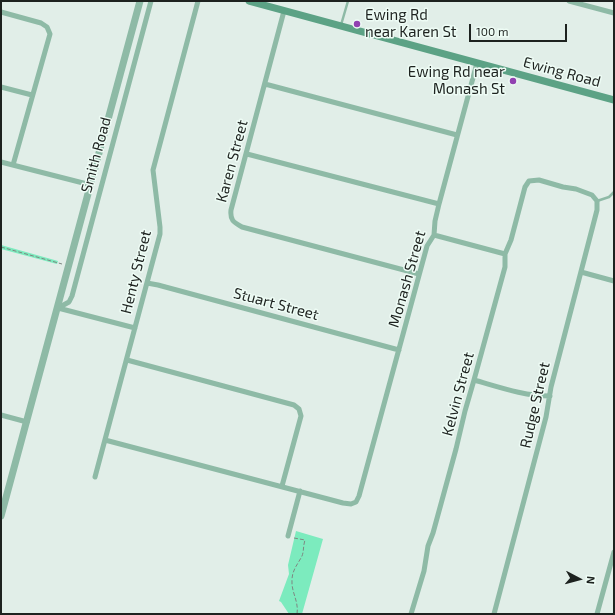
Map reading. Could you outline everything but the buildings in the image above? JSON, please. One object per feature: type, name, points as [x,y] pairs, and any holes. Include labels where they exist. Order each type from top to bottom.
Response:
[{"type":"main road","name":"Ewing Road","points":[[249,1],[614,100]]},
{"type":"street","name":"Smith Road","points":[[1,516],[140,1]]},
{"type":"street","name":"Smith Road","points":[[58,308],[69,302],[72,296],[151,1]]},
{"type":"street","name":"Henty Street","points":[[95,477],[160,234],[153,170],[198,1]]},
{"type":"street","points":[[569,1],[614,13]]},
{"type":"street","name":"Karen Street","points":[[284,11],[230,216],[234,223],[242,227],[419,274]]},
{"type":"street","points":[[1,12],[41,23],[47,27],[50,34],[14,165]]},
{"type":"street","name":"Monash Street","points":[[300,491],[351,504],[356,502],[359,496],[427,246],[434,235],[435,221],[439,204],[477,63]]},
{"type":"street","points":[[265,84],[457,136]]},
{"type":"street","points":[[1,87],[32,95]]},
{"type":"street","points":[[247,154],[439,204]]},
{"type":"street","points":[[1,162],[91,185]]},
{"type":"street","name":"Kelvin Street","points":[[411,614],[424,571],[428,546],[456,449],[461,424],[505,267],[505,254],[511,240],[525,187],[529,181],[538,180],[592,195],[597,201]]},
{"type":"street","name":"Rudge Street","points":[[494,614],[544,424],[551,387],[597,210],[597,201]]},
{"type":"street","points":[[434,235],[505,254]]},
{"type":"street","points":[[581,272],[614,281]]},
{"type":"street","name":"Stuart Street","points":[[147,283],[399,350]]},
{"type":"street","points":[[58,308],[134,328]]},
{"type":"street","points":[[127,360],[294,405],[299,409],[301,416],[282,486]]},
{"type":"street","points":[[474,380],[529,395],[550,396]]},
{"type":"street","points":[[1,415],[27,422]]},
{"type":"street","points":[[105,440],[300,491],[288,536]]},
{"type":"street","points":[[597,614],[614,552]]},
{"type":"lane","points":[[341,26],[348,1]]},
{"type":"lane","points":[[597,201],[609,197],[614,192]]},
{"type":"path","points":[[1,247],[62,264]]},
{"type":"path","points":[[288,536],[305,540],[302,556],[294,569],[292,579],[292,589],[297,603],[297,614]]},
{"type":"green space","points":[[1,245],[58,261],[57,264],[1,249]]},
{"type":"green space","points":[[296,531],[323,539],[302,614],[289,614],[279,601],[289,574],[288,565]]},
{"type":"place","name":"Ewing Rd near Karen St","points":[[357,24]]},
{"type":"place","name":"Ewing Rd near Monash St","points":[[513,81]]}]
